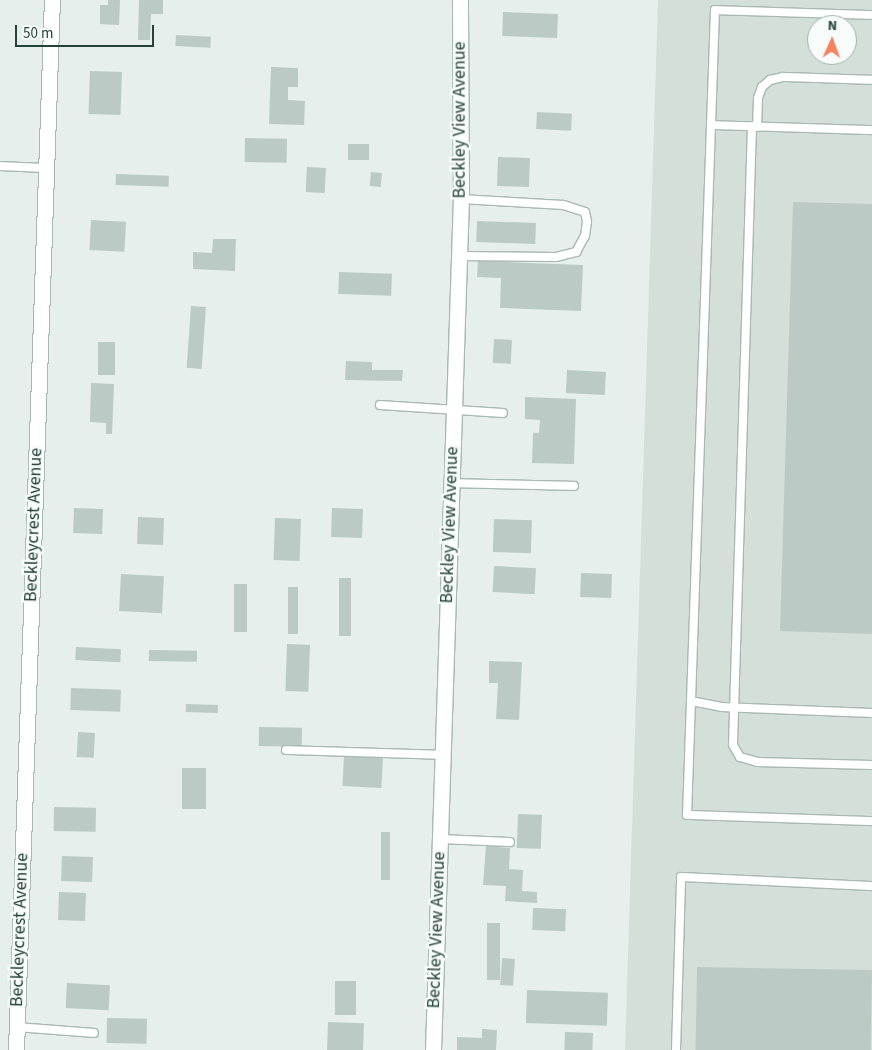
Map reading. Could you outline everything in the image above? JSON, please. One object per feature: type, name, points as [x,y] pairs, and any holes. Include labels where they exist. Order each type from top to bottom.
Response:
[{"type":"street","name":"Beckleycrest Avenue","points":[[16,1050],[52,0]]},
{"type":"street","name":"Beckley View Avenue","points":[[433,1050],[459,256],[460,0]]},
{"type":"lane","points":[[724,0],[724,10]]},
{"type":"lane","points":[[872,15],[715,10],[687,815],[872,821]]},
{"type":"lane","points":[[872,80],[783,77],[770,80],[762,88],[758,98],[754,126],[733,744],[740,757],[757,762],[872,765]]},
{"type":"lane","points":[[711,125],[872,130]]},
{"type":"lane","points":[[0,166],[46,168]]},
{"type":"lane","points":[[459,256],[556,257],[576,252],[584,236],[587,221],[585,212],[563,205],[460,199]]},
{"type":"lane","points":[[380,405],[454,408],[472,412],[503,412]]},
{"type":"lane","points":[[451,483],[574,486]]},
{"type":"lane","points":[[691,701],[734,708],[872,713]]},
{"type":"lane","points":[[286,750],[443,755]]},
{"type":"lane","points":[[440,839],[510,842]]},
{"type":"lane","points":[[676,1050],[681,878],[872,886]]},
{"type":"lane","points":[[17,1027],[94,1034]]},
{"type":"shaded area","points":[[658,0],[872,0],[872,1050],[625,1050]]},
{"type":"building","points":[[108,0],[120,0],[119,25],[100,24],[100,5],[108,5]]},
{"type":"building","points":[[139,0],[163,0],[163,14],[151,14],[150,40],[138,40]]},
{"type":"building","points":[[503,12],[558,14],[557,38],[502,36]]},
{"type":"building","points":[[176,35],[211,37],[210,48],[175,46]]},
{"type":"building","points":[[271,67],[298,68],[298,87],[288,87],[288,100],[305,101],[304,125],[269,124]]},
{"type":"building","points":[[90,71],[122,72],[120,115],[88,114]]},
{"type":"building","points":[[537,112],[572,114],[571,131],[536,129]]},
{"type":"building","points":[[245,138],[287,139],[287,163],[245,162]]},
{"type":"building","points":[[348,144],[369,144],[369,160],[348,160]]},
{"type":"building","points":[[498,157],[530,158],[529,187],[497,186]]},
{"type":"building","points":[[307,167],[326,168],[325,193],[306,192]]},
{"type":"building","points":[[371,172],[382,173],[381,187],[370,186]]},
{"type":"building","points":[[116,174],[169,176],[169,187],[116,185]]},
{"type":"building","points":[[793,202],[872,204],[872,634],[780,631]]},
{"type":"building","points":[[91,220],[126,222],[124,252],[89,250]]},
{"type":"building","points":[[477,221],[536,223],[535,244],[476,242]]},
{"type":"building","points":[[213,239],[236,239],[235,271],[193,269],[193,252],[212,253]]},
{"type":"building","points":[[478,261],[583,265],[581,311],[500,308],[501,278],[477,277]]},
{"type":"building","points":[[339,272],[392,274],[391,296],[338,294]]},
{"type":"building","points":[[191,306],[206,307],[202,369],[187,368]]},
{"type":"building","points":[[494,339],[512,340],[511,364],[493,363]]},
{"type":"building","points":[[98,342],[115,342],[115,375],[98,375]]},
{"type":"building","points":[[346,361],[372,362],[372,370],[403,370],[402,381],[345,380]]},
{"type":"building","points":[[567,370],[606,372],[605,395],[566,393]]},
{"type":"building","points":[[91,383],[114,384],[112,434],[106,434],[106,423],[90,422]]},
{"type":"building","points":[[525,397],[576,399],[574,464],[532,463],[533,433],[539,433],[540,420],[525,419]]},
{"type":"building","points":[[74,508],[103,509],[102,534],[73,533]]},
{"type":"building","points":[[332,508],[363,509],[362,538],[331,537]]},
{"type":"building","points":[[138,517],[164,518],[163,545],[137,544]]},
{"type":"building","points":[[275,518],[301,519],[300,561],[274,560]]},
{"type":"building","points":[[494,519],[532,520],[531,553],[493,552]]},
{"type":"building","points":[[494,566],[536,568],[535,594],[493,592]]},
{"type":"building","points":[[581,573],[612,574],[611,598],[580,597]]},
{"type":"building","points":[[121,574],[164,576],[162,613],[119,611]]},
{"type":"building","points":[[339,578],[351,578],[351,636],[339,636]]},
{"type":"building","points":[[234,584],[247,584],[247,632],[234,632]]},
{"type":"building","points":[[288,587],[298,587],[298,634],[288,634]]},
{"type":"building","points":[[287,644],[310,645],[308,692],[285,691]]},
{"type":"building","points":[[76,647],[121,649],[120,662],[75,660]]},
{"type":"building","points":[[149,650],[197,651],[197,662],[149,661]]},
{"type":"building","points":[[489,661],[522,662],[519,720],[496,719],[498,683],[489,683]]},
{"type":"building","points":[[71,688],[121,690],[120,712],[70,710]]},
{"type":"building","points":[[186,704],[218,705],[218,713],[186,712]]},
{"type":"building","points":[[259,727],[302,728],[302,747],[259,746]]},
{"type":"building","points":[[78,732],[95,733],[94,758],[77,757]]},
{"type":"building","points":[[344,756],[383,758],[381,788],[342,786]]},
{"type":"building","points":[[182,768],[206,768],[206,809],[182,809]]},
{"type":"building","points":[[54,807],[96,808],[96,832],[54,831]]},
{"type":"building","points":[[518,814],[542,815],[541,849],[517,848]]},
{"type":"building","points":[[381,832],[390,832],[390,880],[381,880]]},
{"type":"building","points":[[486,846],[510,848],[509,869],[523,870],[522,891],[537,892],[537,903],[505,901],[506,886],[483,885]]},
{"type":"building","points":[[62,856],[93,857],[92,882],[61,881]]},
{"type":"building","points":[[59,892],[86,893],[85,921],[58,920]]},
{"type":"building","points":[[533,908],[566,909],[565,931],[532,930]]},
{"type":"building","points":[[487,923],[500,923],[500,980],[487,980]]},
{"type":"building","points":[[502,958],[515,959],[513,986],[500,985]]},
{"type":"building","points":[[697,967],[872,970],[871,1050],[696,1050]]},
{"type":"building","points":[[335,981],[356,981],[356,1015],[335,1015]]},
{"type":"building","points":[[67,983],[110,985],[109,1010],[66,1008]]},
{"type":"building","points":[[527,990],[608,993],[607,1026],[526,1023]]},
{"type":"building","points":[[107,1018],[147,1019],[147,1044],[107,1043]]},
{"type":"building","points":[[328,1022],[364,1023],[363,1050],[327,1050]]},
{"type":"building","points":[[482,1029],[497,1030],[496,1050],[457,1050],[457,1037],[482,1038]]},
{"type":"building","points":[[565,1032],[593,1033],[592,1050],[564,1050]]}]
